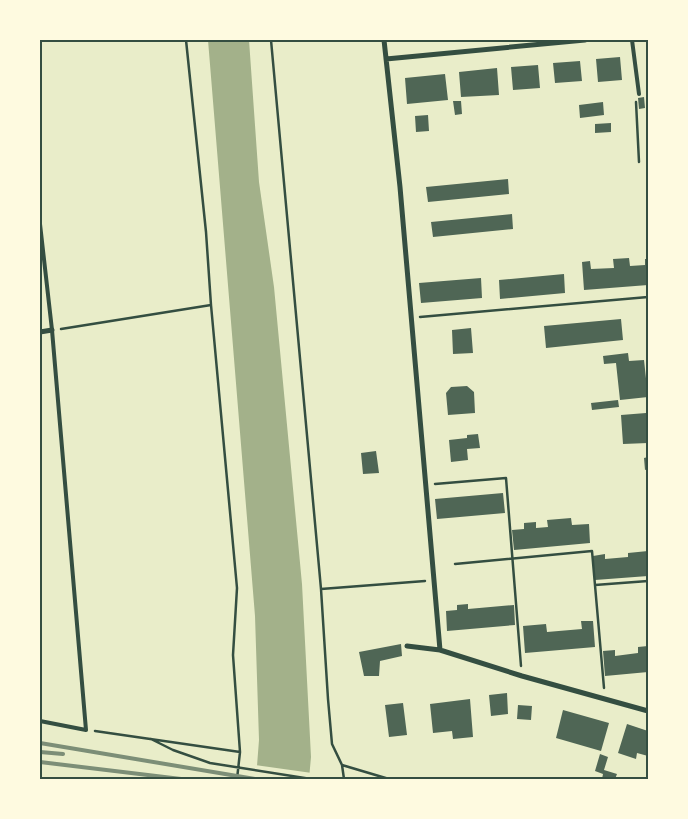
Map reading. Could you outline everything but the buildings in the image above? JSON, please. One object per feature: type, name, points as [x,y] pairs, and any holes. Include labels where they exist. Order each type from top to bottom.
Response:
[{"type":"street","points":[[384,40],[440,650]]},
{"type":"street","points":[[386,59],[585,40]]},
{"type":"street","points":[[40,332],[52,330]]},
{"type":"street","points":[[407,646],[440,650],[522,676],[648,711]]},
{"type":"lane","points":[[632,40],[639,94]]},
{"type":"lane","points":[[40,224],[52,330],[86,730],[40,721]]},
{"type":"path","points":[[186,40],[206,232],[237,588],[233,655],[240,752],[237,779]]},
{"type":"path","points":[[271,40],[321,589],[332,744],[342,765],[344,779]]},
{"type":"path","points":[[639,94],[635,97],[639,162]]},
{"type":"path","points":[[411,318],[648,298]]},
{"type":"path","points":[[52,330],[211,305]]},
{"type":"path","points":[[426,485],[506,478],[522,676]]},
{"type":"path","points":[[455,564],[592,551],[605,700]]},
{"type":"path","points":[[321,589],[434,580]]},
{"type":"path","points":[[595,585],[648,580]]},
{"type":"path","points":[[86,730],[240,752]]},
{"type":"path","points":[[151,739],[173,750],[210,763],[311,779]]},
{"type":"path","points":[[342,765],[388,779]]},
{"type":"shaded area","points":[[208,40],[249,40],[259,182],[274,287],[302,584],[311,757],[309,779],[256,779],[259,740],[255,616]]},
{"type":"pier","points":[[255,765],[312,773],[311,779],[254,779]]},
{"type":"railway","points":[[40,743],[255,779]]},
{"type":"railway","points":[[40,752],[63,754]]},
{"type":"railway","points":[[40,762],[181,779]]}]
